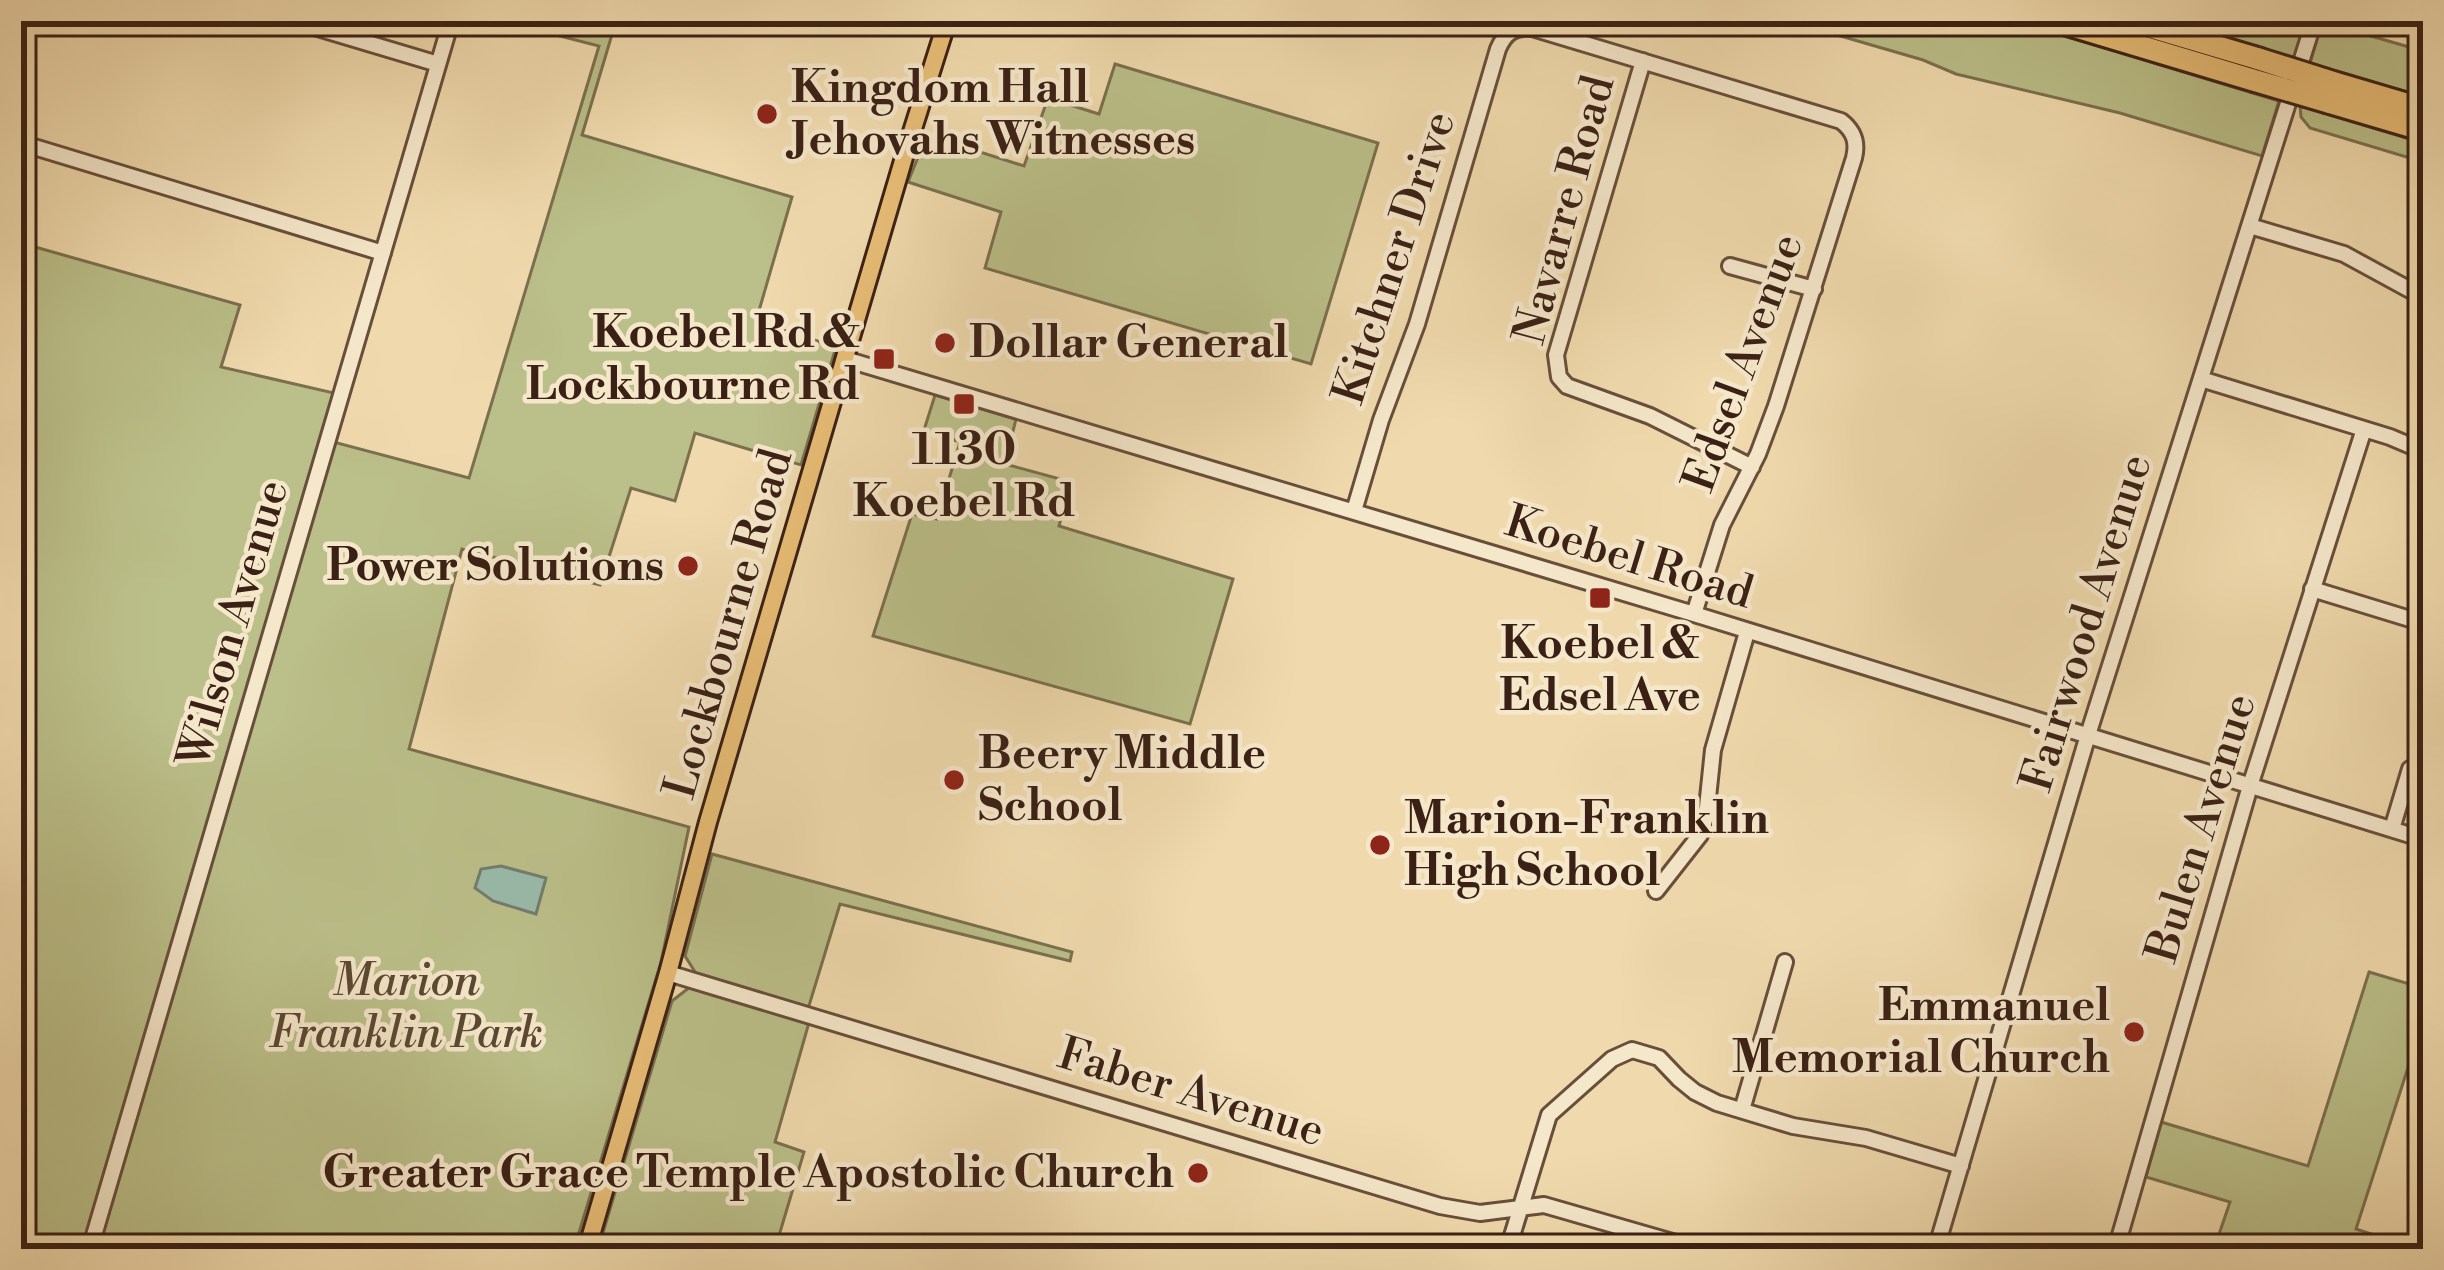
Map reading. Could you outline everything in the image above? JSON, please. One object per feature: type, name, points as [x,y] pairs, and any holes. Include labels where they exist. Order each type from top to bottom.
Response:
[{"type":"highway","points":[[2056,21],[2331,92],[2423,109]]},
{"type":"highway","points":[[2131,21],[2256,70]]},
{"type":"highway","points":[[2331,92],[2423,130]]},
{"type":"main road","name":"Lockbourne Road","points":[[587,1249],[702,843],[947,21]]},
{"type":"street","points":[[294,21],[438,64]]},
{"type":"street","name":"Wilson Avenue","points":[[90,1249],[451,21]]},
{"type":"street","name":"Fairwood Avenue","points":[[1936,1249],[2088,736],[2314,21]]},
{"type":"street","name":"Kitchner Drive","points":[[1354,511],[1417,324],[1503,38],[1512,30],[1532,28],[1643,61]]},
{"type":"street","name":"Edsel Avenue","points":[[1643,61],[1840,121],[1849,128],[1856,147],[1776,406],[1722,525],[1694,614]]},
{"type":"street","name":"Navarre Road","points":[[1643,61],[1556,355],[1559,377],[1578,391],[1650,416],[1752,467]]},
{"type":"street","points":[[21,143],[383,253]]},
{"type":"street","points":[[2250,226],[2344,254],[2423,297]]},
{"type":"street","points":[[1730,266],[1814,289]]},
{"type":"street","name":"Koebel Road","points":[[844,359],[2423,838]]},
{"type":"street","points":[[2201,379],[2423,451]]},
{"type":"street","name":"Bulen Avenue","points":[[2116,1249],[2250,786],[2364,429]]},
{"type":"street","points":[[2312,589],[2423,623]]},
{"type":"street","points":[[1656,891],[1700,836],[1713,750],[1747,632]]},
{"type":"street","points":[[2392,830],[2410,769]]},
{"type":"street","points":[[1742,1110],[1785,962]]},
{"type":"street","name":"Faber Avenue","points":[[668,973],[1440,1207],[1480,1213],[1544,1205],[1696,1249]]},
{"type":"street","points":[[1508,1249],[1549,1114],[1612,1059],[1632,1050],[1659,1058],[1695,1092],[1717,1103],[1961,1166]]},
{"type":"green space","name":"Marion Franklin Park","points":[[523,21],[616,21],[582,135],[792,197],[756,321],[836,347],[801,465],[695,433],[675,501],[631,488],[600,585],[462,549],[409,749],[689,827],[661,962],[574,1249],[96,1249],[330,441],[469,478],[599,46],[521,26]]},
{"type":"green space","points":[[1789,21],[2016,21],[2279,101],[2262,156],[2120,113],[1956,74]]},
{"type":"green space","points":[[2169,21],[2307,21],[2294,58]]},
{"type":"green space","points":[[2322,22],[2423,51],[2423,97],[2310,63]]},
{"type":"green space","points":[[1115,64],[1378,143],[1311,364],[985,268],[1001,212],[908,182],[927,135],[1024,166],[1048,98],[1099,114]]},
{"type":"green space","points":[[2300,106],[2423,143],[2423,162],[2310,128],[2301,117]]},
{"type":"green space","points":[[21,243],[240,305],[221,367],[334,393],[83,1249],[21,1249]]},
{"type":"green space","points":[[935,395],[1016,419],[1005,464],[1071,482],[1059,526],[1233,579],[1190,724],[873,636],[912,514],[937,519],[960,442],[924,430]]},
{"type":"green space","points":[[712,854],[1072,952],[1070,961],[840,904],[808,1009],[697,975],[685,956]]},
{"type":"green space","points":[[2369,972],[2423,988],[2423,1021],[2356,1229],[2416,1249],[2214,1249],[2230,1202],[2146,1177],[2161,1122],[2308,1166]]},
{"type":"green space","points":[[690,987],[810,1019],[775,1142],[804,1152],[775,1249],[608,1249],[602,1236],[672,1001]]},
{"type":"shaded area","points":[[501,866],[546,878],[536,914],[493,901],[475,888],[481,869]]},
{"type":"place","name":"Kingdom Hall Jehovahs Witnesses","points":[[767,114]]},
{"type":"place","name":"Dollar General","points":[[945,343]]},
{"type":"place","name":"Koebel Rd & Lockbourne Rd","points":[[884,359]]},
{"type":"place","name":"1130 Koebel Rd","points":[[964,404]]},
{"type":"place","name":"Power Solutions","points":[[688,566]]},
{"type":"place","name":"Koebel & Edsel Ave","points":[[1600,598]]},
{"type":"place","name":"Beery Middle School","points":[[954,780]]},
{"type":"place","name":"Marion-Franklin High School","points":[[1380,845]]},
{"type":"place","name":"Emmanuel Memorial Church","points":[[2134,1032]]},
{"type":"place","name":"Greater Grace Temple Apostolic Church","points":[[1198,1173]]}]
